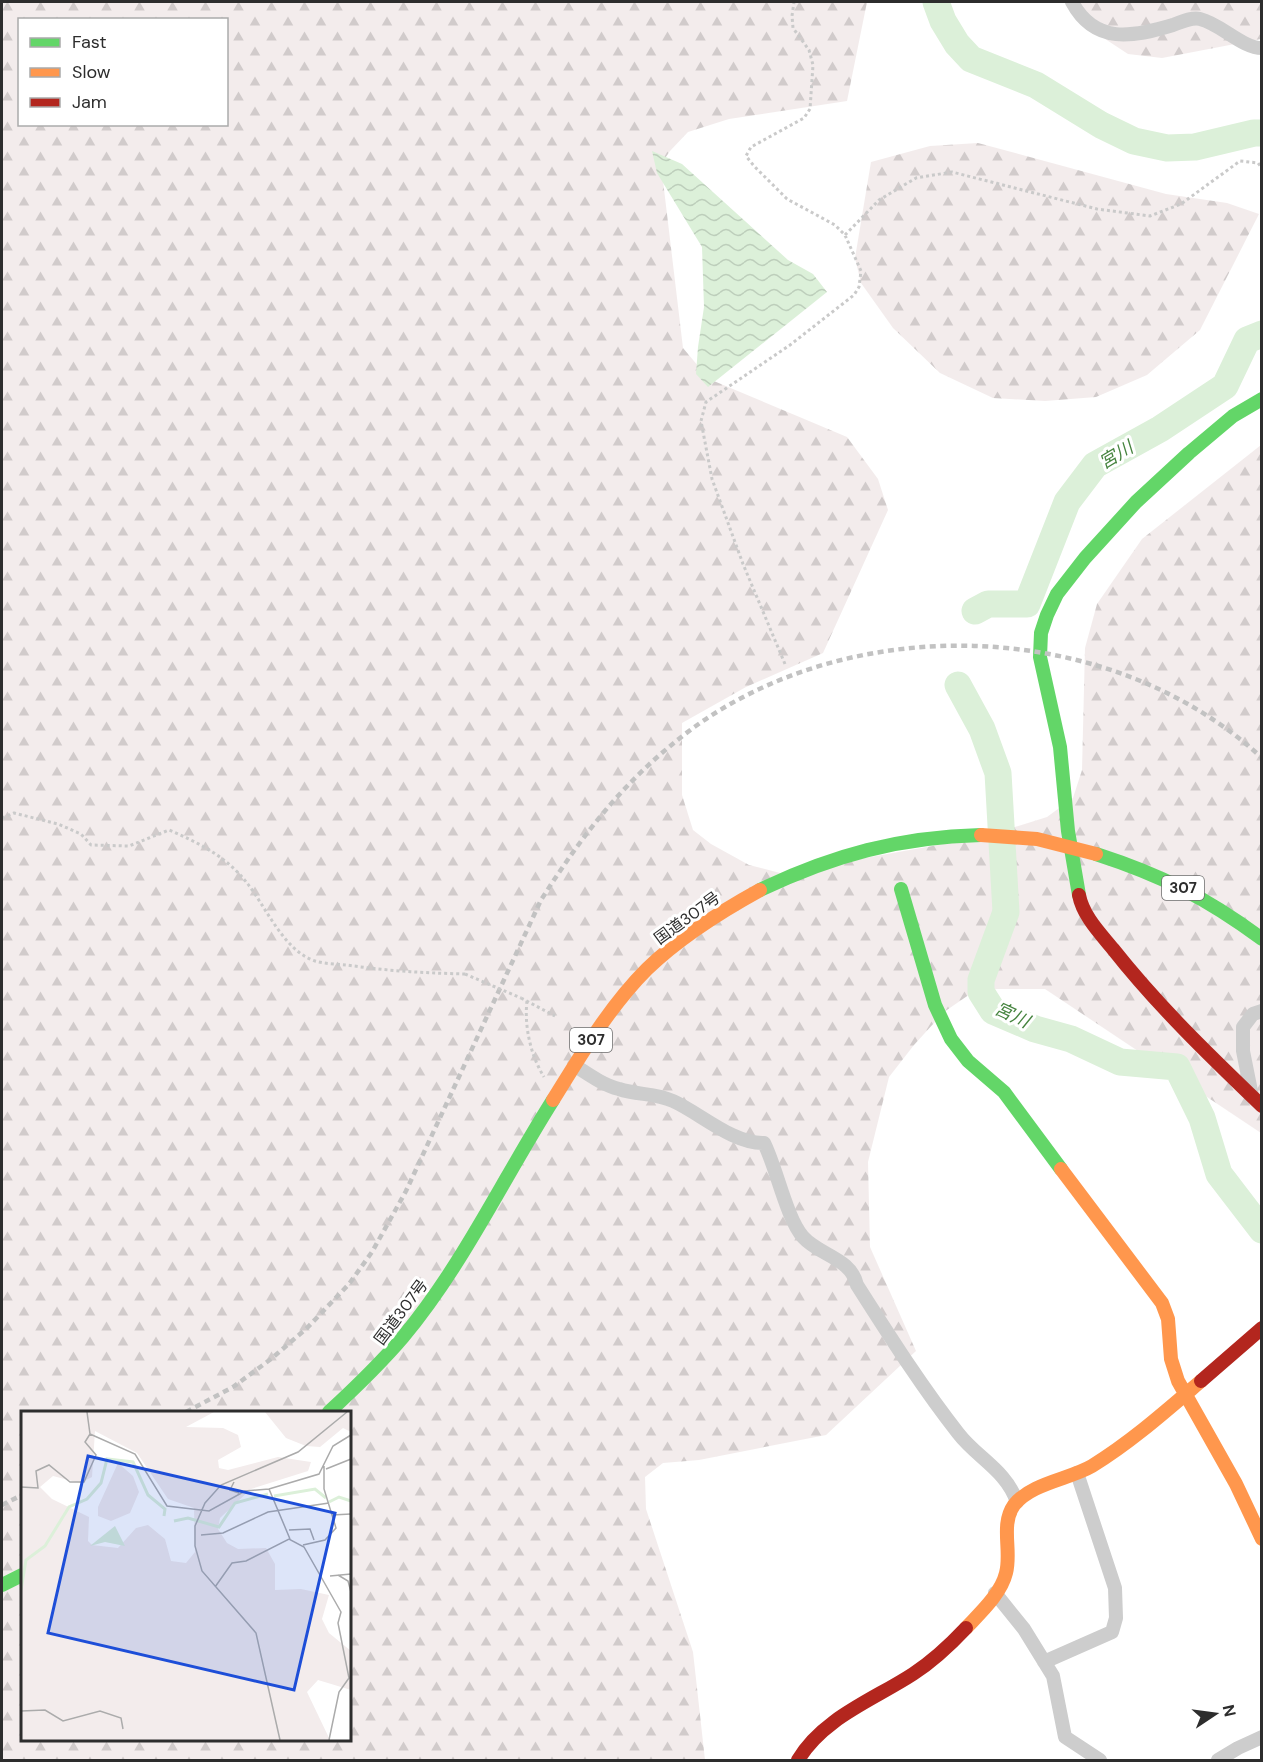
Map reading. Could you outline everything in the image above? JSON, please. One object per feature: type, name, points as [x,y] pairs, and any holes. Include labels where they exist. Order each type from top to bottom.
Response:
[{"type":"main road","points":[[1257,1101],[1183,1030],[1120,959],[1081,905],[1068,831],[1058,736],[1040,657],[1041,633],[1047,615],[1057,594],[1084,558],[1136,502],[1189,453],[1233,416],[1262,399]]},
{"type":"main road","name":"国道307号","points":[[331,1411],[381,1365],[410,1331],[449,1274],[556,1092],[603,1023],[636,981],[681,940],[736,903],[789,875],[847,854],[889,843],[924,838],[981,836],[1037,839],[1096,854],[1140,869],[1218,907],[1262,939]]},
{"type":"main road","points":[[901,889],[935,1005],[950,1038],[973,1066],[1004,1092],[1162,1304],[1170,1327],[1170,1352],[1173,1367],[1185,1394],[1234,1479],[1262,1539]]},
{"type":"main road","points":[[798,1761],[821,1730],[913,1674],[943,1651],[995,1593],[1006,1574],[1008,1520],[1017,1502],[1065,1476],[1089,1468],[1111,1454],[1262,1328]]},
{"type":"main road","points":[[2,1585],[21,1576]]},
{"type":"street","points":[[1072,2],[1079,14],[1095,28],[1115,34],[1141,34],[1197,18],[1217,25],[1254,48],[1262,48]]},
{"type":"street","points":[[1257,1101],[1243,1051],[1243,1027],[1253,1014],[1262,1011]]},
{"type":"street","points":[[574,1065],[609,1086],[620,1090],[665,1097],[717,1127],[754,1143],[764,1143],[794,1223],[801,1234],[816,1249],[850,1269],[857,1284],[920,1382],[960,1437],[1006,1478],[1017,1502]]},
{"type":"street","points":[[1044,1662],[1112,1632],[1116,1618],[1115,1588],[1077,1473]]},
{"type":"street","points":[[995,1593],[1024,1629],[1056,1684],[1065,1737],[1100,1761]]},
{"type":"street","points":[[1218,1761],[1238,1748],[1262,1737]]},
{"type":"street","points":[[1242,1761],[1241,1754],[1246,1745]]},
{"type":"path","points":[[785,664],[743,564],[712,479],[701,421],[706,402],[790,345],[854,295],[859,286],[861,272],[845,234],[835,225],[788,199],[746,156],[751,147],[804,118],[810,109],[813,65],[810,50],[793,28],[794,2]]},
{"type":"path","points":[[845,234],[879,200],[916,178],[925,176],[952,172],[1097,209],[1150,216],[1181,204],[1240,161],[1258,163],[1262,168]]},
{"type":"path","points":[[2,818],[14,813],[58,824],[81,834],[91,845],[129,846],[169,830],[203,844],[222,858],[247,882],[277,927],[296,949],[315,961],[396,972],[465,974],[521,998],[555,1016]]},
{"type":"path","points":[[527,1002],[526,1013],[535,1062],[556,1092]]},
{"type":"green space","points":[[2,2],[867,2],[847,101],[729,119],[688,132],[661,164],[683,348],[709,379],[847,437],[878,479],[888,510],[823,653],[746,687],[682,723],[682,795],[693,830],[711,844],[749,865],[780,873],[983,837],[1047,817],[1073,798],[1082,770],[1085,648],[1097,604],[1142,539],[1261,445],[1261,1133],[1045,989],[997,989],[973,992],[944,1012],[914,1045],[889,1077],[868,1162],[870,1247],[916,1351],[826,1435],[699,1460],[663,1463],[645,1477],[646,1509],[693,1652],[705,1760],[2,1760]]},
{"type":"green space","points":[[1077,2],[1261,2],[1261,39],[1162,58],[1128,54],[1090,29]]},
{"type":"green space","points":[[978,143],[1166,194],[1227,203],[1259,214],[1200,330],[1147,375],[1096,397],[1045,401],[993,398],[940,373],[893,328],[861,283],[855,258],[871,162],[930,146]]},
{"type":"water","points":[[652,151],[682,164],[788,260],[813,274],[827,292],[708,387],[696,374],[704,307],[702,247],[657,173]]},
{"type":"waterway","name":"宮川","points":[[936,2],[943,21],[957,44],[971,59],[1036,85],[1101,125],[1134,141],[1167,148],[1195,147],[1262,133]]},
{"type":"waterway","name":"宮川","points":[[975,611],[988,604],[1027,604],[1067,502],[1095,465],[1160,429],[1225,386],[1247,340],[1262,334]]},
{"type":"waterway","name":"宮川","points":[[958,685],[982,729],[998,773],[1006,912],[981,980],[981,992],[993,1011],[1035,1029],[1071,1039],[1120,1062],[1177,1067],[1202,1118],[1219,1174],[1262,1230]]},
{"type":"railway","points":[[188,1411],[233,1387],[271,1359],[307,1328],[349,1284],[372,1252],[406,1191],[541,900],[574,851],[608,807],[647,766],[693,728],[758,689],[830,663],[906,649],[983,646],[1059,656],[1133,678],[1201,712],[1262,758]]},
{"type":"railway","points":[[2,1505],[21,1496]]},
{"type":"traffic: fast","points":[[1079,895],[1068,831],[1060,747],[1040,657],[1041,633],[1047,615],[1057,594],[1085,558],[1136,502],[1233,416],[1262,399]]},
{"type":"traffic: fast","points":[[760,890],[814,867],[867,850],[923,840],[981,835]]},
{"type":"traffic: fast","points":[[1096,854],[1142,870],[1183,889],[1222,911],[1262,939]]},
{"type":"traffic: fast","points":[[901,889],[935,1005],[951,1039],[968,1061],[1004,1092],[1061,1169]]},
{"type":"traffic: fast","points":[[330,1411],[385,1357],[425,1309],[464,1251],[553,1100]]},
{"type":"traffic: fast","points":[[2,1585],[21,1576]]},
{"type":"traffic: slow","points":[[981,835],[1037,839],[1096,854]]},
{"type":"traffic: slow","points":[[553,1100],[608,1015],[647,969],[701,926],[760,890]]},
{"type":"traffic: slow","points":[[1061,1169],[1162,1303],[1168,1319],[1171,1359],[1178,1381],[1236,1484],[1262,1539]]},
{"type":"traffic: slow","points":[[966,1628],[989,1603],[1003,1581],[1008,1556],[1008,1521],[1014,1505],[1030,1491],[1083,1471],[1106,1457],[1148,1426],[1201,1381]]},
{"type":"traffic: jam","points":[[1079,895],[1084,910],[1093,924],[1148,991],[1262,1106]]},
{"type":"traffic: jam","points":[[1201,1381],[1262,1328]]},
{"type":"traffic: jam","points":[[798,1760],[821,1732],[850,1711],[920,1669],[966,1628]]}]
